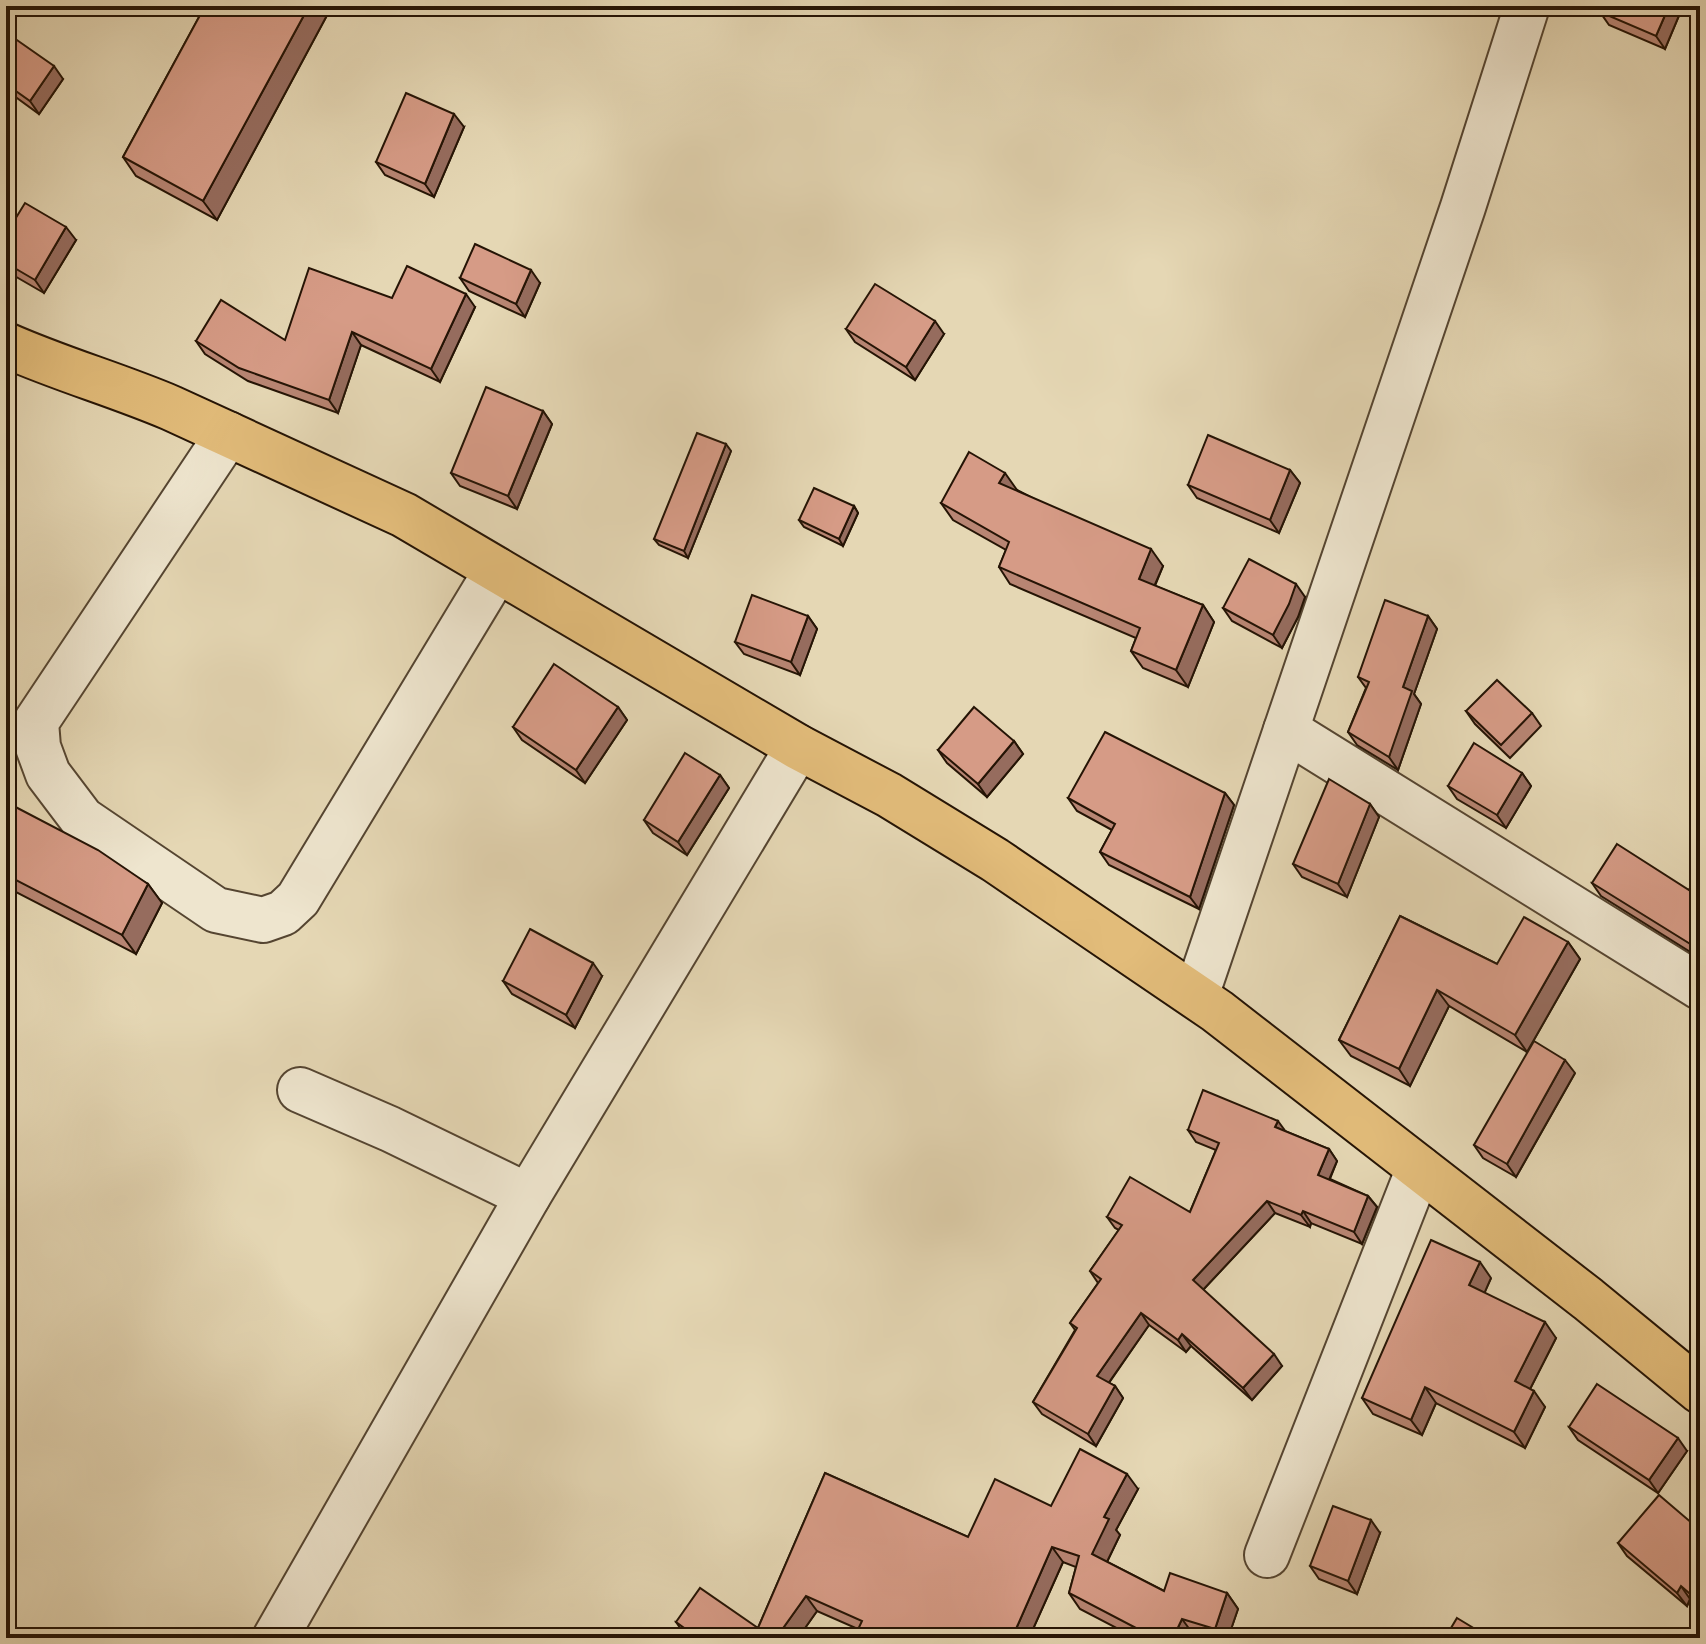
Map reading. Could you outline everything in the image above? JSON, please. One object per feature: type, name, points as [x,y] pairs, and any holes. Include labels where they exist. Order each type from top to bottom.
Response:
[{"type":"main road","points":[[6,345],[68,371],[135,392],[404,515],[798,747],[889,795],[995,860],[1196,996],[1588,1299],[1700,1391]]},
{"type":"street","points":[[1196,996],[1463,207],[1527,6]]},
{"type":"street","points":[[228,434],[36,722],[38,747],[48,774],[82,819],[216,910],[263,920],[283,913],[298,899],[497,570]]},
{"type":"street","points":[[1286,730],[1700,987]]},
{"type":"street","points":[[275,1638],[528,1196],[798,747]]},
{"type":"street","points":[[300,1090],[390,1129],[528,1196]]},
{"type":"street","points":[[1267,1555],[1419,1168]]},
{"type":"building","points":[[205,6],[309,6],[203,201],[123,157]]},
{"type":"building","points":[[1603,6],[1669,6],[1656,36],[1600,12]]},
{"type":"building","points":[[14,38],[54,66],[30,101],[6,84],[6,49]]},
{"type":"building","points":[[406,93],[454,114],[425,184],[376,162]]},
{"type":"building","points":[[25,203],[66,227],[35,280],[6,263],[6,234]]},
{"type":"building","points":[[475,244],[531,270],[516,304],[460,278]]},
{"type":"building","points":[[407,266],[466,294],[431,369],[352,332],[329,400],[239,368],[196,341],[221,300],[285,340],[309,268],[392,298]]},
{"type":"building","points":[[875,284],[935,321],[906,367],[846,329]]},
{"type":"building","points":[[486,387],[543,411],[508,496],[451,473]]},
{"type":"building","points":[[697,433],[726,444],[684,551],[654,539]]},
{"type":"building","points":[[1208,435],[1290,470],[1270,520],[1188,485]]},
{"type":"building","points":[[969,452],[1005,473],[999,483],[1151,549],[1139,579],[1203,605],[1176,670],[1131,651],[1140,628],[999,567],[1009,542],[941,503]]},
{"type":"building","points":[[814,488],[854,506],[839,539],[799,520]]},
{"type":"building","points":[[1249,559],[1296,584],[1273,635],[1223,608]]},
{"type":"building","points":[[752,595],[808,616],[791,662],[735,642]]},
{"type":"building","points":[[1385,600],[1428,616],[1403,687],[1412,691],[1389,757],[1348,732],[1369,682],[1358,677]]},
{"type":"building","points":[[554,664],[618,707],[576,770],[513,727]]},
{"type":"building","points":[[1497,680],[1532,713],[1501,745],[1466,711]]},
{"type":"building","points":[[974,707],[1014,741],[978,784],[938,750]]},
{"type":"building","points":[[1105,732],[1225,793],[1190,897],[1100,852],[1115,824],[1068,798]]},
{"type":"building","points":[[1474,743],[1522,773],[1497,815],[1448,786]]},
{"type":"building","points":[[685,753],[720,775],[678,842],[644,820]]},
{"type":"building","points":[[1329,779],[1370,804],[1338,884],[1293,864]]},
{"type":"building","points":[[6,802],[98,850],[148,884],[122,935],[6,875]]},
{"type":"building","points":[[1617,844],[1689,890],[1700,874],[1700,950],[1592,883]]},
{"type":"building","points":[[1400,916],[1497,964],[1524,917],[1568,942],[1515,1035],[1437,990],[1399,1069],[1339,1040]]},
{"type":"building","points":[[530,929],[593,963],[566,1015],[503,981]]},
{"type":"building","points":[[1534,1041],[1565,1060],[1507,1164],[1474,1145]]},
{"type":"building","points":[[1203,1090],[1278,1121],[1275,1127],[1329,1149],[1318,1175],[1368,1196],[1354,1232],[1303,1211],[1301,1215],[1267,1201],[1193,1280],[1274,1354],[1243,1388],[1182,1334],[1178,1340],[1141,1313],[1097,1376],[1115,1386],[1088,1434],[1033,1402],[1077,1328],[1070,1323],[1101,1279],[1090,1271],[1122,1225],[1107,1217],[1130,1177],[1190,1212],[1219,1143],[1188,1130]]},
{"type":"building","points":[[1431,1240],[1480,1262],[1469,1285],[1545,1322],[1515,1381],[1534,1391],[1514,1432],[1425,1387],[1411,1420],[1362,1398]]},
{"type":"building","points":[[1597,1384],[1678,1438],[1649,1480],[1569,1427]]},
{"type":"building","points":[[1080,1449],[1127,1474],[1104,1517],[1109,1519],[1092,1554],[1164,1591],[1170,1573],[1227,1593],[1215,1629],[1182,1619],[1173,1638],[1134,1638],[1138,1629],[1069,1593],[1079,1556],[1052,1547],[1012,1638],[854,1638],[862,1621],[806,1596],[776,1638],[698,1638],[676,1622],[700,1588],[758,1628],[825,1473],[968,1537],[995,1479],[1051,1506]]},
{"type":"building","points":[[1659,1495],[1693,1524],[1691,1526],[1700,1534],[1700,1594],[1696,1599],[1681,1586],[1677,1593],[1618,1543]]},
{"type":"building","points":[[1333,1506],[1371,1520],[1348,1581],[1310,1566]]},
{"type":"building","points":[[1457,1618],[1490,1638],[1445,1638]]}]
